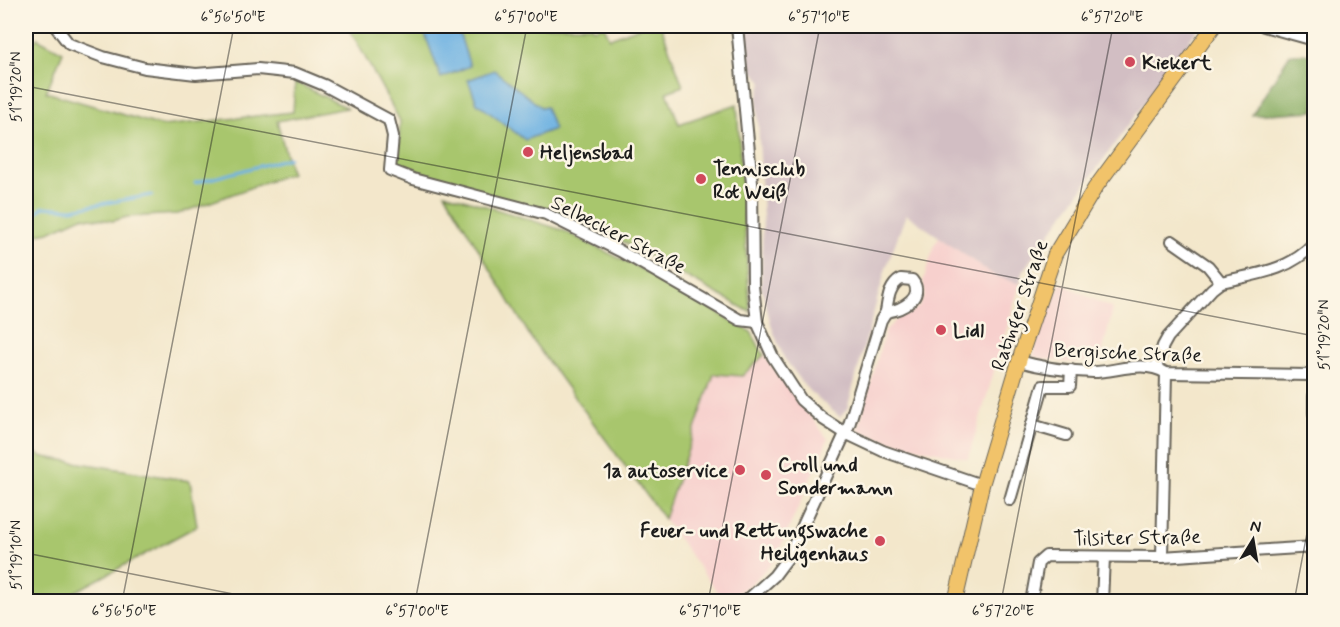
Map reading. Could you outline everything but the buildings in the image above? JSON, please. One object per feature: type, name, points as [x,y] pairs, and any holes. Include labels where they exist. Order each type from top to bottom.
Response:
[{"type":"main road","name":"Ratinger Straße","points":[[955,602],[982,485],[1048,271],[1061,241],[1095,188],[1214,27]]},
{"type":"street","name":"Selbecker Straße","points":[[55,26],[69,44],[144,68],[196,74],[258,69],[295,73],[314,81],[389,120],[393,136],[390,170],[413,179],[546,214],[620,251],[740,320],[757,322]]},
{"type":"street","points":[[737,26],[752,183],[753,286],[757,322],[773,357],[801,400],[845,434],[883,451],[982,485]]},
{"type":"street","points":[[1264,26],[1314,40]]},
{"type":"street","points":[[1172,241],[1209,266],[1221,282]]},
{"type":"street","points":[[1162,557],[1161,370],[1163,345],[1212,289],[1221,282],[1290,264],[1303,256],[1314,244]]},
{"type":"street","points":[[745,601],[774,576],[789,556],[845,434],[881,320],[886,312]]},
{"type":"street","name":"Bergische Straße","points":[[1019,361],[1051,369],[1096,372],[1125,367],[1313,375]]},
{"type":"street","points":[[1010,500],[1043,386],[1070,386],[1071,370]]},
{"type":"street","points":[[1314,396],[1314,413]]},
{"type":"street","points":[[1032,425],[1066,435]]},
{"type":"street","name":"Tilsiter Straße","points":[[1031,602],[1038,562],[1046,556],[1162,557],[1314,547]]},
{"type":"street","points":[[1102,602],[1104,556]]},
{"type":"shaded area","points":[[740,26],[1200,26],[1022,272],[1020,284],[995,276],[906,214],[885,271],[847,409],[840,417],[809,391],[784,358],[772,328],[761,286],[763,217],[757,99],[763,81],[750,69]]},
{"type":"shaded area","points":[[939,237],[995,276],[1020,284],[968,459],[887,441],[858,430],[885,331],[898,318],[920,305],[925,295],[923,282]]},
{"type":"shaded area","points":[[1061,283],[1113,309],[1100,362],[1066,362],[1033,357],[1044,317]]},
{"type":"shaded area","points":[[764,355],[828,439],[775,560],[751,584],[724,601],[664,519],[714,374],[742,375]]},
{"type":"green space","name":"Heljensbad","points":[[348,26],[592,26],[594,29],[604,26],[610,38],[642,26],[661,26],[683,86],[667,92],[679,124],[737,104],[750,312],[613,236],[539,208],[443,185],[436,178],[398,167],[400,121]]},
{"type":"green space","points":[[37,38],[63,52],[46,92],[162,126],[293,112],[295,82],[347,108],[277,121],[291,173],[178,214],[127,217],[113,221],[82,217],[49,232],[26,236],[26,51]]},
{"type":"green space","points":[[1290,54],[1314,54],[1314,111],[1252,115]]},
{"type":"green space","points":[[445,193],[562,230],[657,277],[751,332],[764,355],[742,376],[714,374],[664,519],[533,341]]},
{"type":"green space","points":[[26,450],[44,457],[190,481],[197,526],[58,601],[26,601]]},
{"type":"water","points":[[422,26],[457,26],[470,66],[441,78]]},
{"type":"water","points":[[494,70],[542,108],[546,107],[554,129],[525,140],[477,103],[468,80]]},
{"type":"waterway","points":[[195,183],[289,158]]},
{"type":"waterway","points":[[26,224],[43,207],[72,209],[152,195]]},
{"type":"place","name":"Kiekert","points":[[1130,62]]},
{"type":"place","name":"Heljensbad","points":[[528,152]]},
{"type":"place","name":"Tennisclub Rot Weiß","points":[[701,179]]},
{"type":"place","name":"Lidl","points":[[941,330]]},
{"type":"place","name":"1a autoservice","points":[[740,470]]},
{"type":"place","name":"Croll und Sondermann","points":[[766,475]]},
{"type":"place","name":"Feuer- und Rettungswache Heiligenhaus","points":[[880,541]]}]
